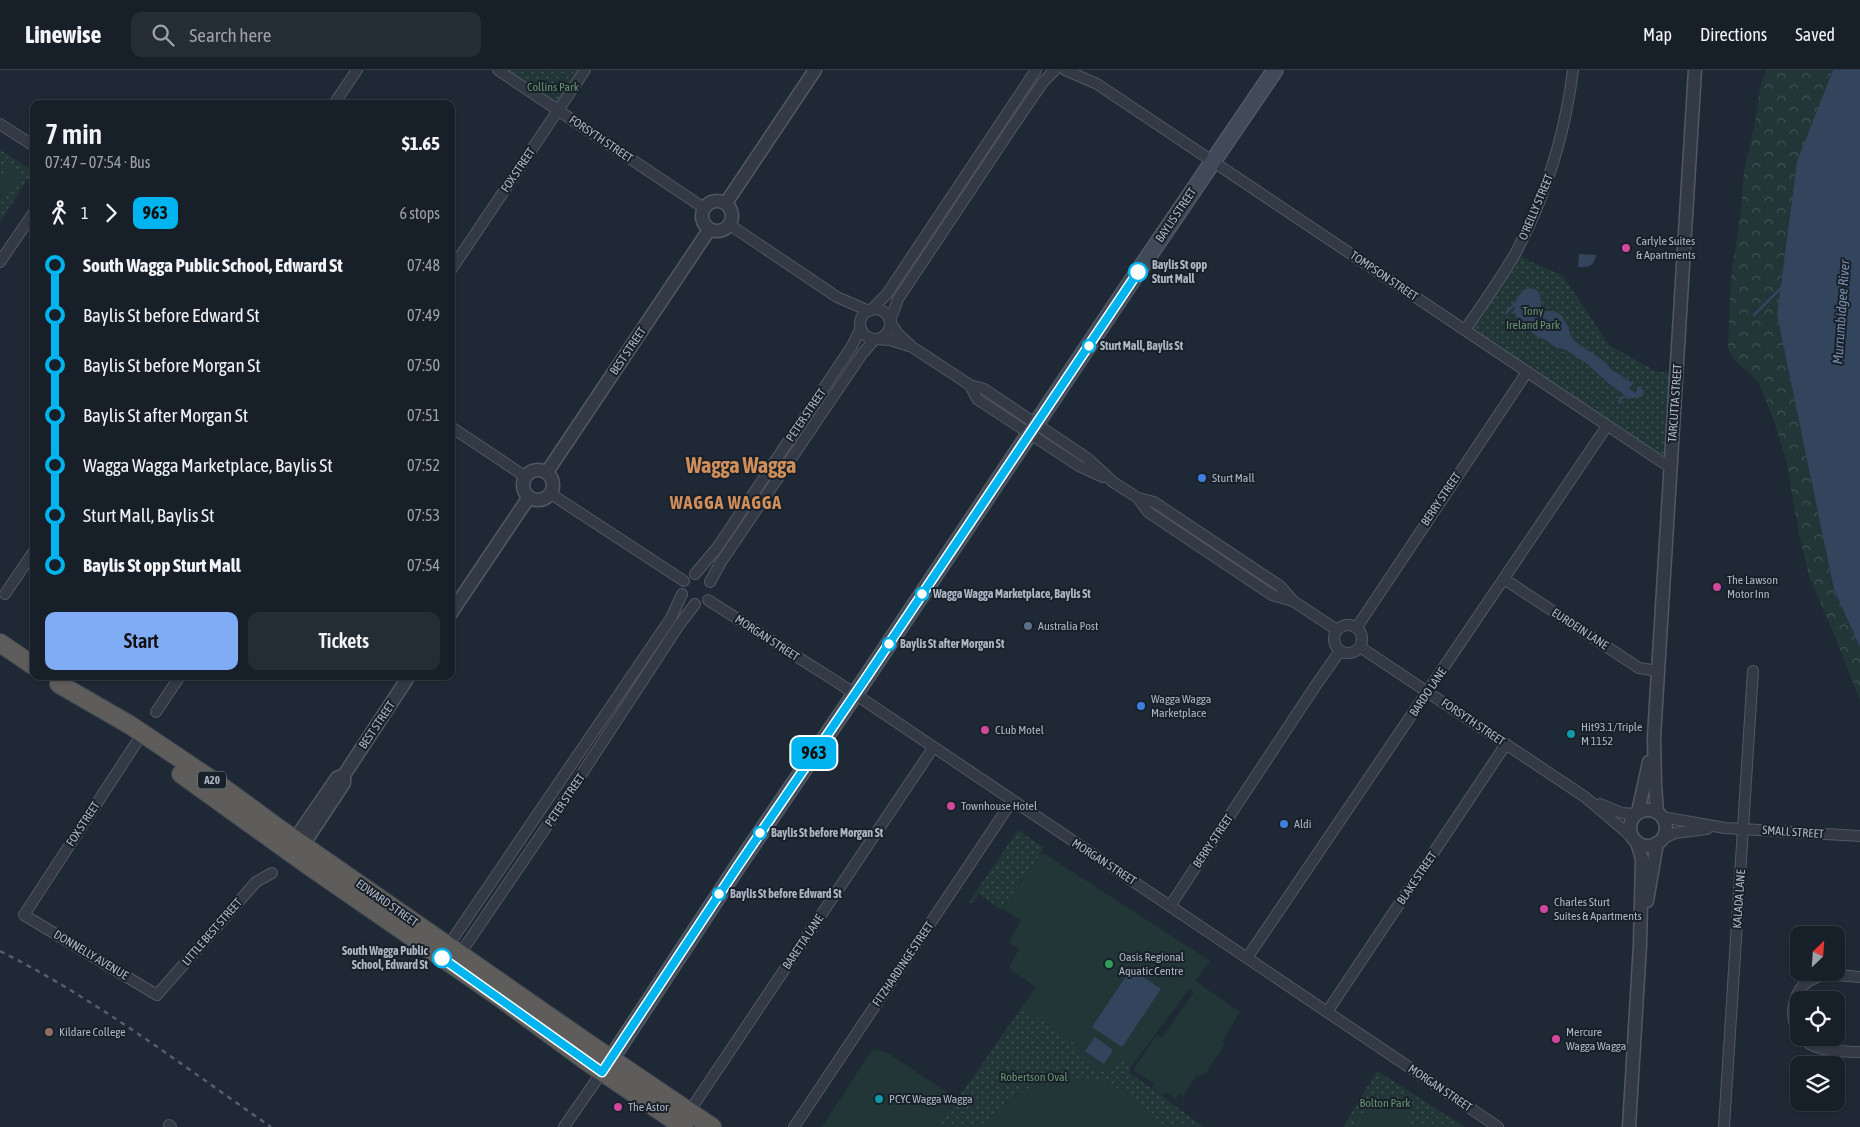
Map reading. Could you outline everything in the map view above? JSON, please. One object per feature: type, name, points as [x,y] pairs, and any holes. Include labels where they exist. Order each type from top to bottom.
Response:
[{"type":"highway","points":[[0,643],[30,663]]},
{"type":"highway","name":"EDWARD STREET","points":[[54,680],[139,738],[221,786],[295,848],[499,997],[687,1119],[712,1127]]},
{"type":"highway","name":"EDWARD STREET","points":[[295,848],[454,950],[606,1065]]},
{"type":"main road","name":"BAYLIS STREET","points":[[606,1065],[738,866],[1276,70]]},
{"type":"street","points":[[337,100],[357,70]]},
{"type":"street","name":"FORSYTH STREET","points":[[498,70],[704,208]]},
{"type":"street","name":"FOX STREET","points":[[455,264],[585,70]]},
{"type":"street","points":[[726,203],[815,70]]},
{"type":"street","points":[[861,326],[863,316],[887,294],[1036,70]]},
{"type":"street","points":[[876,339],[884,337],[888,332],[898,299],[1011,129],[1044,82],[1055,70]]},
{"type":"street","name":"TOMPSON STREET","points":[[1065,70],[1097,84],[1671,468]]},
{"type":"street","name":"TOMPSON STREET","points":[[1084,70],[1097,84]]},
{"type":"street","name":"O'REILLY STREET","points":[[1465,330],[1515,254],[1550,176],[1564,125],[1572,70]]},
{"type":"street","name":"TARCUTTA STREET","points":[[1659,814],[1655,785],[1654,737],[1695,70]]},
{"type":"street","points":[[1001,123],[1011,129]]},
{"type":"street","points":[[0,124],[30,143]]},
{"type":"street","points":[[976,161],[986,168]]},
{"type":"street","points":[[716,200],[726,203],[732,211],[730,225],[722,230],[709,230],[702,222],[701,217],[704,208],[716,200]]},
{"type":"street","points":[[943,210],[954,216]]},
{"type":"street","points":[[0,262],[30,218]]},
{"type":"street","points":[[730,225],[837,297],[853,312],[868,337],[890,340],[912,347]]},
{"type":"street","name":"BEST STREET","points":[[547,472],[709,230]]},
{"type":"street","points":[[918,248],[928,255]]},
{"type":"street","points":[[837,297],[870,310],[879,310],[886,313],[898,334],[912,347],[970,386],[984,389],[1033,429],[1087,458],[1113,482],[1138,498],[1154,502],[1280,586],[1293,601],[1337,630]]},
{"type":"street","name":"PETER STREET","points":[[695,574],[710,558],[740,514],[852,346],[861,326]]},
{"type":"street","name":"PETER STREET","points":[[710,582],[835,394],[876,339]]},
{"type":"street","name":"BERRY STREET","points":[[1357,628],[1527,372]]},
{"type":"street","points":[[824,387],[835,394]]},
{"type":"street","name":"BARDO LANE","points":[[1247,958],[1607,426]]},
{"type":"street","points":[[797,428],[808,434]]},
{"type":"street","points":[[455,430],[526,477]]},
{"type":"street","points":[[542,470],[547,472],[553,485],[551,494],[543,499],[530,497],[526,494],[523,485],[526,477],[533,471],[542,470]]},
{"type":"street","points":[[766,475],[776,482]]},
{"type":"street","points":[[551,494],[684,581]]},
{"type":"street","points":[[455,607],[530,497]]},
{"type":"street","points":[[740,514],[750,520]]},
{"type":"street","points":[[5,594],[30,557]]},
{"type":"street","points":[[691,575],[704,576],[710,582],[712,591],[708,600],[700,604],[687,601],[682,594],[684,581],[691,575]]},
{"type":"street","name":"EURDEIN LANE","points":[[1504,579],[1638,668],[1658,671]]},
{"type":"street","name":"PETER STREET","points":[[454,950],[492,881],[671,618],[682,594]]},
{"type":"street","name":"MORGAN STREET","points":[[708,600],[855,694],[1498,1127]]},
{"type":"street","name":"PETER STREET","points":[[454,950],[504,890],[678,625],[695,604]]},
{"type":"street","points":[[1348,625],[1357,628],[1362,635],[1360,648],[1353,653],[1340,652],[1334,639],[1337,630],[1348,625]]},
{"type":"street","name":"FORSYTH STREET","points":[[1360,648],[1585,797],[1635,840]]},
{"type":"street","name":"BERRY STREET","points":[[1170,906],[1311,692],[1340,652]]},
{"type":"street","points":[[646,654],[656,660]]},
{"type":"street","name":"KALADA LANE","points":[[1724,1127],[1753,671]]},
{"type":"street","points":[[156,712],[177,680]]},
{"type":"street","name":"BEST STREET","points":[[295,848],[337,778],[344,774],[406,680]]},
{"type":"street","points":[[617,697],[627,704]]},
{"type":"street","name":"TARCUTTA STREET","points":[[1637,813],[1654,737]]},
{"type":"street","name":"FOX STREET","points":[[24,915],[139,738]]},
{"type":"street","name":"BLAKE STREET","points":[[1327,1012],[1506,744]]},
{"type":"street","points":[[584,746],[595,753]]},
{"type":"street","name":"BARETTA LANE","points":[[687,1119],[933,748]]},
{"type":"street","points":[[555,789],[566,798]]},
{"type":"street","name":"FORSYTH STREET","points":[[1585,797],[1622,813],[1637,813]]},
{"type":"street","name":"FITZHARDINGE STREET","points":[[794,1127],[1012,801]]},
{"type":"street","points":[[1629,1127],[1640,945],[1642,859],[1630,828],[1630,823],[1637,813],[1647,810],[1659,814],[1666,828],[1660,841],[1640,945]]},
{"type":"street","name":"SMALL STREET","points":[[1659,814],[1725,828]]},
{"type":"street","name":"SMALL STREET","points":[[1660,841],[1675,833],[1689,830],[1725,828],[1860,836]]},
{"type":"street","points":[[522,838],[534,846]]},
{"type":"street","points":[[1635,840],[1647,846],[1660,841]]},
{"type":"street","name":"LITTLE BEST STREET","points":[[157,996],[256,882],[272,873]]},
{"type":"street","points":[[492,881],[504,890]]},
{"type":"street","name":"DONNELLY AVENUE","points":[[24,915],[157,996]]},
{"type":"street","points":[[1799,991],[1806,983],[1817,977],[1830,975],[1860,977]]},
{"type":"street","points":[[1812,1046],[1824,1050],[1860,1052]]},
{"type":"street","points":[[564,1127],[606,1065]]},
{"type":"green space","name":"Collins Park","points":[[498,70],[585,70],[558,110]]},
{"type":"green space","points":[[1766,70],[1833,70],[1797,161],[1777,315],[1834,590],[1860,647],[1860,700],[1810,579],[1799,534],[1786,460],[1774,421],[1758,381],[1737,363],[1728,349],[1731,277],[1741,210],[1744,171],[1755,123],[1760,89]]},
{"type":"green space","points":[[0,150],[30,169],[30,176],[0,222]]},
{"type":"green space","points":[[9,164],[22,172],[3,199],[0,197],[0,178]]},
{"type":"green space","name":"Tony Ireland Park","points":[[1515,254],[1563,276],[1609,345],[1655,371],[1676,373],[1670,468],[1465,330]]},
{"type":"green space","points":[[1018,830],[1044,848],[1002,910],[979,894],[972,903],[969,902]]},
{"type":"green space","name":"Oasis Regional Aquatic Centre","points":[[1040,854],[1045,854],[1210,961],[1195,981],[1240,1012],[1222,1042],[1225,1044],[1205,1074],[1195,1077],[1183,1096],[1179,1094],[1176,1099],[1165,1092],[1163,1095],[1152,1088],[1154,1084],[1133,1070],[1157,1035],[1162,1038],[1194,992],[1190,988],[1131,1067],[1121,1061],[1115,1067],[1101,1071],[1088,1066],[1082,1060],[1077,1045],[1022,1007],[1036,987],[1009,968],[1019,949],[1009,942],[1021,921],[1003,909]]},
{"type":"green space","name":"Robertson Oval","points":[[1022,1007],[1077,1045],[1077,1049],[1101,1071],[1113,1068],[1121,1060],[1131,1067],[1129,1072],[1204,1127],[938,1127]]},
{"type":"green space","points":[[873,1049],[888,1053],[957,1099],[938,1127],[822,1127]]},
{"type":"green space","name":"Bolton Park","points":[[1377,1071],[1465,1127],[1343,1127]]},
{"type":"green space","points":[[1085,1078],[1108,1084],[1127,1094],[1146,1109],[1158,1127],[980,1127],[1004,1105],[1027,1090],[1053,1082]]},
{"type":"green space","points":[[1388,1098],[1391,1105],[1401,1105],[1401,1111],[1411,1120],[1407,1127],[1355,1127],[1353,1119],[1356,1115],[1369,1111],[1367,1106]]},
{"type":"water","name":"Murrumbidgee River","points":[[1833,70],[1860,70],[1860,647],[1834,590],[1777,315],[1797,161]]},
{"type":"water","points":[[1579,254],[1596,255],[1592,264],[1578,267]]},
{"type":"water","points":[[1528,288],[1539,292],[1542,309],[1560,314],[1568,326],[1571,337],[1577,343],[1605,362],[1612,370],[1633,383],[1629,389],[1636,393],[1638,386],[1641,387],[1644,390],[1643,396],[1628,399],[1586,363],[1566,350],[1553,346],[1520,324],[1514,312],[1516,300],[1523,290]]},
{"type":"water","points":[[1131,969],[1161,989],[1122,1047],[1092,1027]]},
{"type":"water","points":[[1095,1037],[1113,1050],[1104,1064],[1085,1051]]},
{"type":"waterway","points":[[1754,315],[1781,288]]},
{"type":"waterway","points":[[1506,313],[1516,303]]},
{"type":"waterway","points":[[1619,403],[1621,398],[1626,396]]},
{"type":"railway","points":[[0,951],[36,970],[105,1012],[271,1127]]},
{"type":"bus line","name":"963","points":[[442,958],[602,1072],[738,866],[1138,272]]},
{"type":"place","name":"Carlyle Suites & Apartments","points":[[1626,248]]},
{"type":"place","name":"Baylis St opp Sturt Mall","points":[[1138,272]]},
{"type":"place","name":"Sturt Mall, Baylis St","points":[[1089,346]]},
{"type":"place","name":"Sturt Mall","points":[[1202,478]]},
{"type":"place","name":"The Lawson Motor Inn","points":[[1717,587]]},
{"type":"place","name":"Wagga Wagga Marketplace, Baylis St","points":[[922,594]]},
{"type":"place","name":"Australia Post","points":[[1028,626]]},
{"type":"place","name":"Baylis St after Morgan St","points":[[889,644]]},
{"type":"place","name":"Wagga Wagga Marketplace","points":[[1141,706]]},
{"type":"place","name":"CLub Motel","points":[[985,730]]},
{"type":"place","name":"Hit93.1/Triple M 1152","points":[[1571,734]]},
{"type":"place","name":"Townhouse Hotel","points":[[951,806]]},
{"type":"place","name":"Aldi","points":[[1284,824]]},
{"type":"place","name":"Baylis St before Morgan St","points":[[760,833]]},
{"type":"place","name":"Baylis St before Edward St","points":[[719,894]]},
{"type":"place","name":"Charles Sturt Suites & Apartments","points":[[1544,909]]},
{"type":"place","name":"South Wagga Public School, Edward St","points":[[442,958]]},
{"type":"place","name":"Oasis Regional Aquatic Centre","points":[[1109,964]]},
{"type":"place","name":"Kildare College","points":[[49,1032]]},
{"type":"place","name":"Mercure Wagga Wagga","points":[[1556,1039]]},
{"type":"place","name":"PCYC Wagga Wagga","points":[[879,1099]]},
{"type":"place","name":"The Astor","points":[[618,1107]]},
{"type":"district","name":"Wagga Wagga","points":[[741,465]]},
{"type":"district","name":"WAGGA WAGGA","points":[[726,503]]}]
